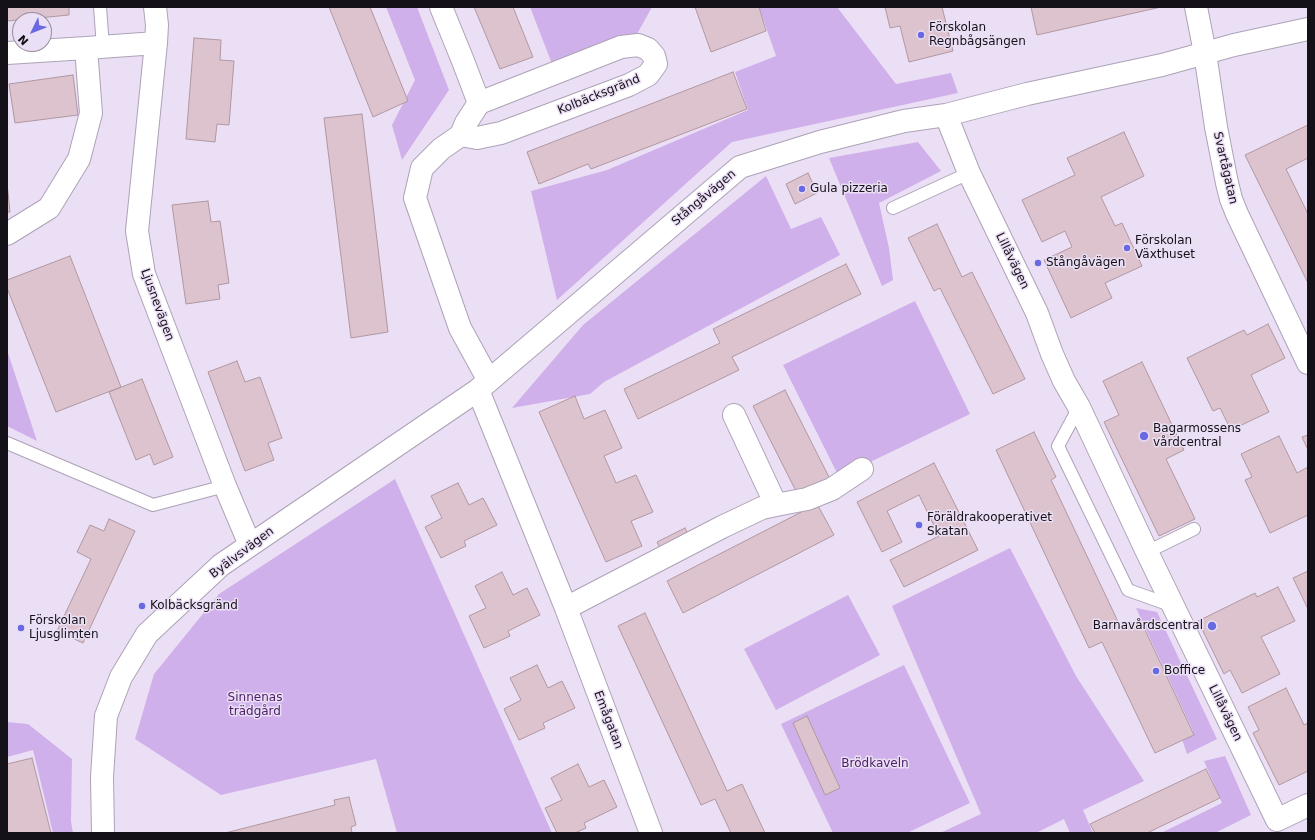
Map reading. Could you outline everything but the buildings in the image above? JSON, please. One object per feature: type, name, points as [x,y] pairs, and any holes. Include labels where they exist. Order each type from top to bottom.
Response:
[{"type":"street","name":"Ljusnevägen","points":[[155,7],[157,25],[156,43],[137,231],[144,274],[225,486],[250,545]]},
{"type":"street","points":[[441,7],[464,61],[478,103],[466,123],[461,135],[441,149],[422,168],[415,198],[460,328],[483,386]]},
{"type":"street","name":"Svartågatan","points":[[1196,7],[1205,53],[1216,128],[1231,199],[1307,360]]},
{"type":"street","name":"Stångåvägen","points":[[483,386],[740,167],[820,142],[904,121],[946,115],[1027,94],[1308,29]]},
{"type":"street","points":[[7,53],[156,43]]},
{"type":"street","name":"Kolbäcksgränd","points":[[461,135],[478,138],[501,133],[629,85],[648,75],[656,64],[654,56],[648,49],[638,45],[621,47],[478,103]]},
{"type":"street","points":[[7,234],[49,208],[80,159],[91,113],[94,47]]},
{"type":"street","name":"Lillåvägen","points":[[946,115],[969,172],[1037,313],[1064,382],[1079,407],[1147,552],[1277,820],[1308,805]]},
{"type":"street","name":"Byälvsvägen","points":[[103,833],[102,777],[106,716],[121,677],[147,634],[221,565],[483,386]]},
{"type":"street","name":"Emågatan","points":[[483,386],[651,833]]},
{"type":"street","points":[[734,415],[776,505]]},
{"type":"street","points":[[566,608],[722,527],[762,508],[808,499],[832,489],[862,469]]},
{"type":"lane","points":[[94,47],[100,7]]},
{"type":"lane","points":[[893,208],[969,172]]},
{"type":"lane","points":[[1079,407],[1058,446],[1128,590],[1173,606]]},
{"type":"lane","points":[[7,443],[153,505],[225,486]]},
{"type":"lane","points":[[1147,552],[1194,529]]},
{"type":"green space","points":[[386,7],[417,7],[449,90],[402,160],[392,125],[415,80]]},
{"type":"green space","points":[[530,7],[652,7],[636,36],[554,69]]},
{"type":"green space","points":[[759,7],[837,7],[896,84],[951,73],[958,93],[732,142],[557,300],[531,191],[607,170],[748,110],[735,72],[776,56]]},
{"type":"green space","points":[[918,142],[941,171],[879,203],[889,248],[893,280],[882,286],[829,158]]},
{"type":"green space","points":[[766,176],[791,229],[821,217],[840,255],[604,382],[590,394],[512,408],[583,325]]},
{"type":"green space","points":[[915,301],[970,414],[839,477],[783,365]]},
{"type":"green space","points":[[7,350],[37,441],[7,426]]},
{"type":"green space","name":"Sinnenas trädgård","points":[[395,479],[552,833],[397,833],[376,759],[221,795],[135,739],[154,674],[219,594]]},
{"type":"green space","points":[[1010,548],[1076,676],[1144,781],[1083,810],[1093,833],[1070,833],[1064,819],[1036,833],[940,833],[981,814],[892,606]]},
{"type":"green space","points":[[848,595],[880,655],[776,710],[744,649]]},
{"type":"green space","points":[[1136,608],[1157,612],[1217,739],[1187,754],[1182,739],[1193,731]]},
{"type":"green space","name":"Brödkaveln","points":[[904,665],[970,803],[907,833],[833,833],[781,724]]},
{"type":"green space","points":[[7,722],[28,724],[72,759],[71,821],[73,833],[53,833],[33,750],[7,757]]},
{"type":"green space","points":[[1225,756],[1251,815],[1215,833],[1161,833],[1222,803],[1204,761]]},
{"type":"place","name":"Förskolan Regnbågsängen","points":[[921,35]]},
{"type":"place","name":"Gula pizzeria","points":[[802,189]]},
{"type":"place","name":"Förskolan Växthuset","points":[[1127,248]]},
{"type":"place","name":"Stångåvägen","points":[[1038,263]]},
{"type":"place","name":"Bagarmossens vårdcentral","points":[[1144,436]]},
{"type":"place","name":"Föräldrakooperativet Skatan","points":[[919,525]]},
{"type":"place","name":"Kolbäcksgränd","points":[[142,606]]},
{"type":"place","name":"Barnavårdscentral","points":[[1212,626]]},
{"type":"place","name":"Förskolan Ljusglimten","points":[[21,628]]},
{"type":"place","name":"Boffice","points":[[1156,671]]}]
